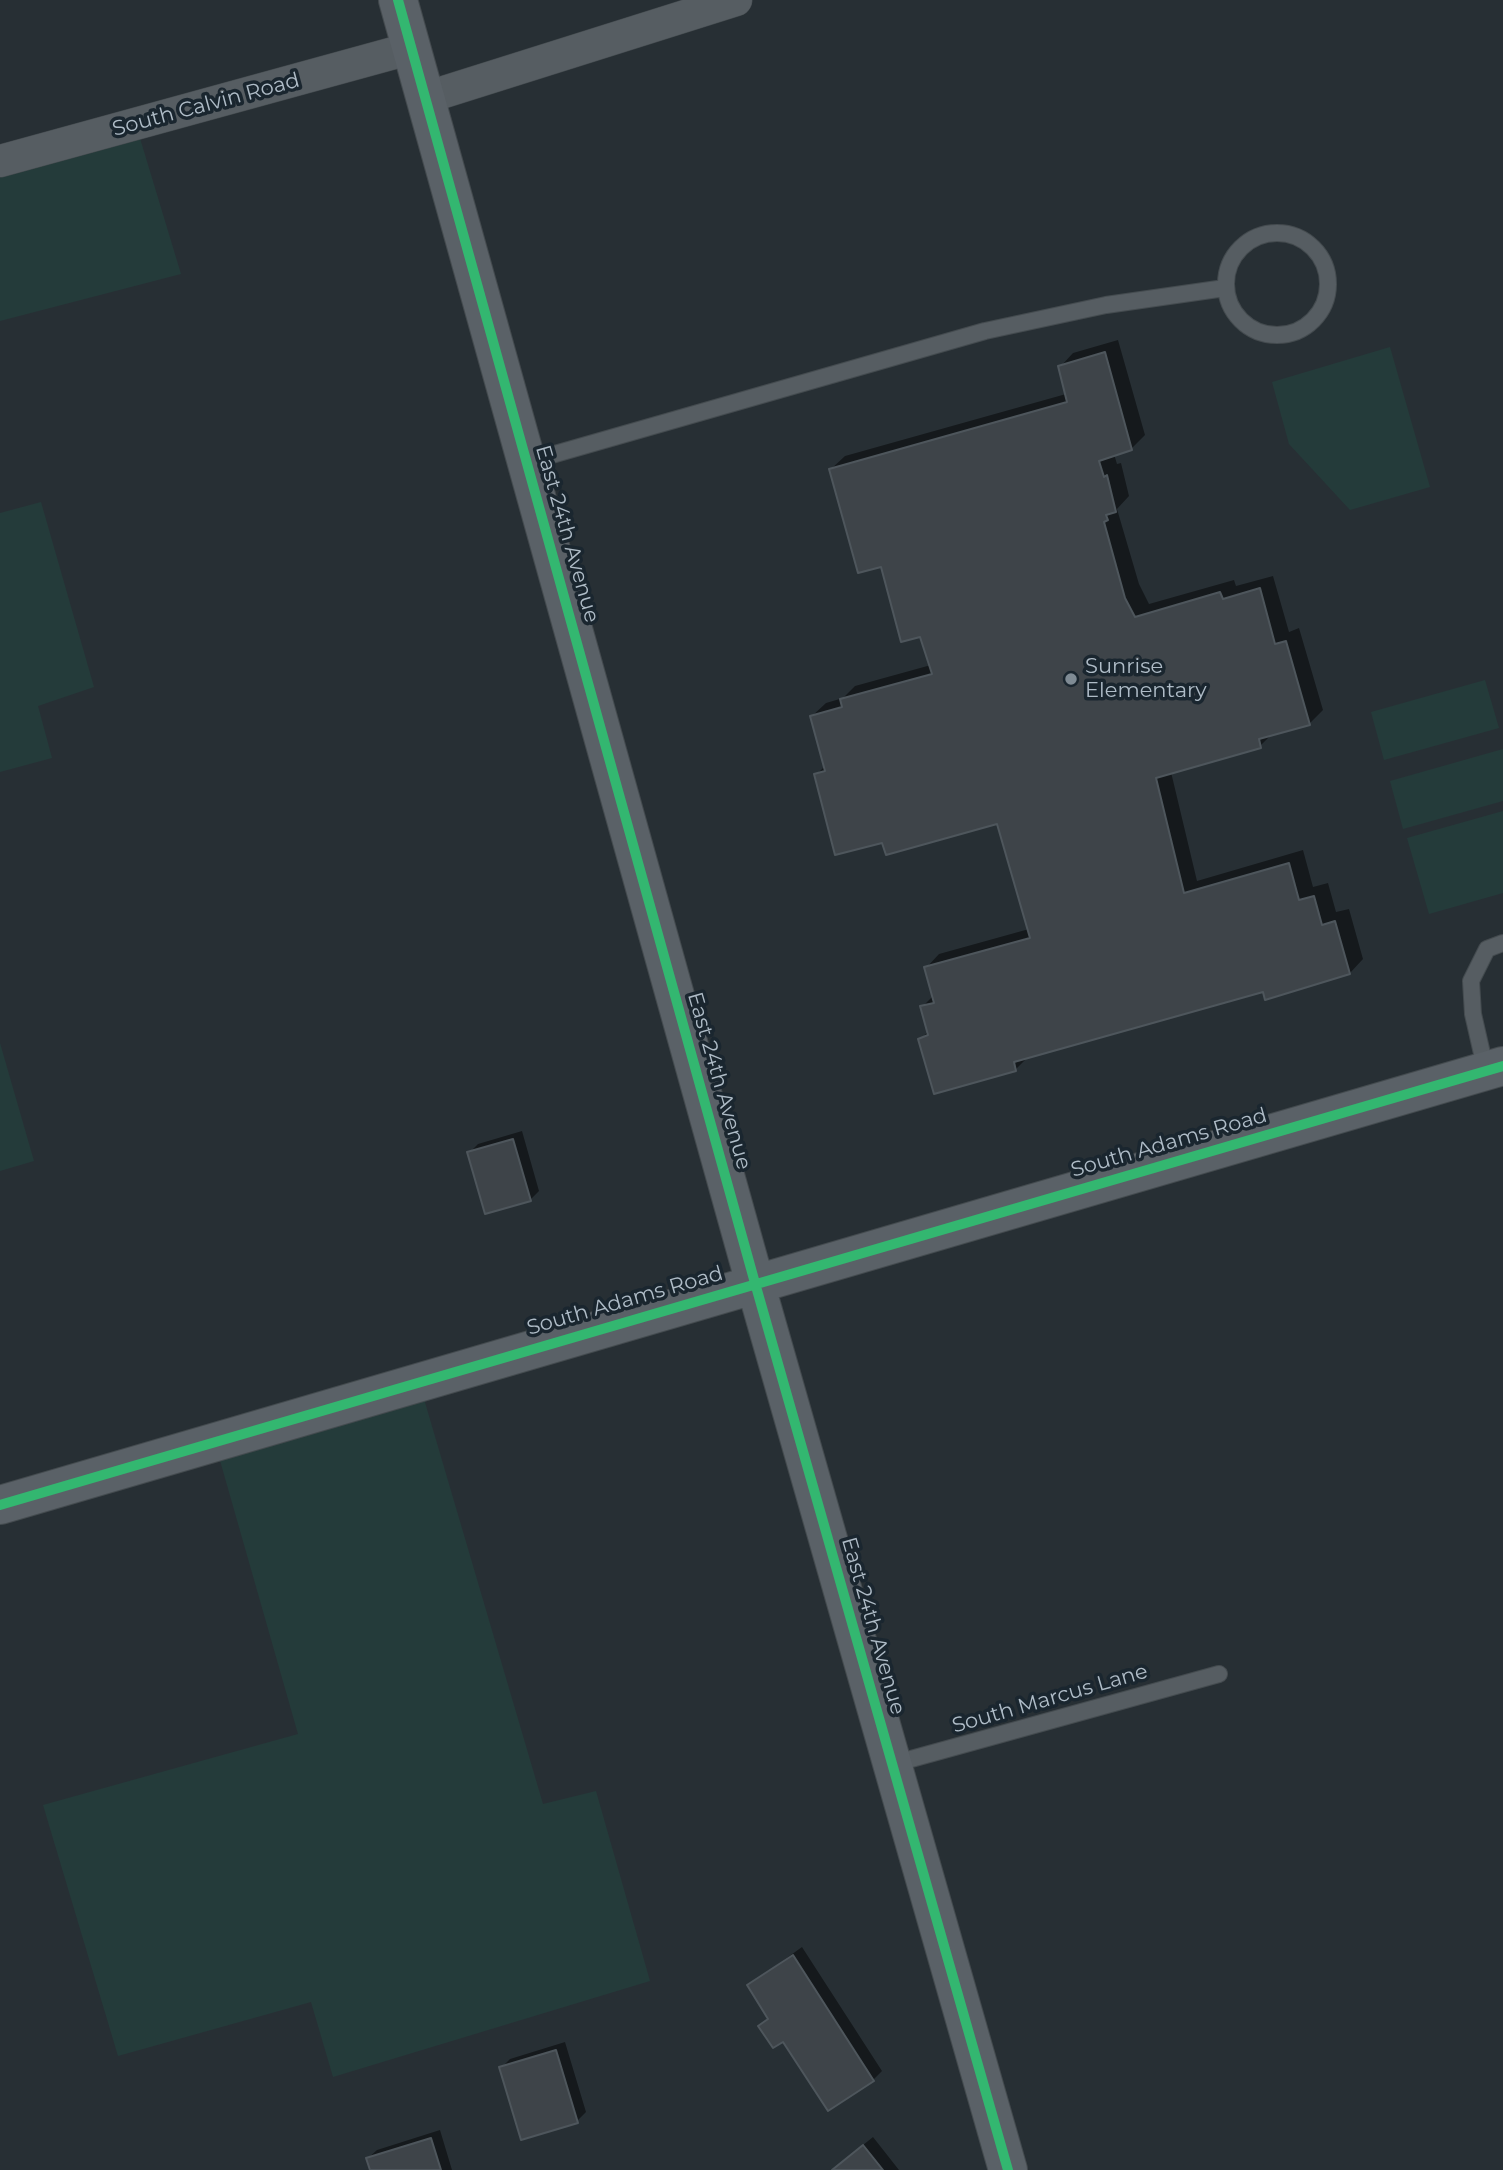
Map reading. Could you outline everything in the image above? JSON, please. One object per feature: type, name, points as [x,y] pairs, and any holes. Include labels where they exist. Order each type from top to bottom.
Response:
[{"type":"street","name":"East 24th Avenue","points":[[398,0],[755,1283],[1008,2170]]},
{"type":"street","points":[[425,98],[736,0]]},
{"type":"street","name":"South Calvin Road","points":[[0,161],[412,48]]},
{"type":"street","name":"South Adams Road","points":[[0,1505],[1495,1068]]},
{"type":"lane","points":[[1282,233],[1299,237],[1313,248],[1324,262],[1328,279],[1327,297],[1321,312],[1296,332],[1281,336],[1264,335],[1249,328],[1229,303],[1225,288],[1227,270],[1235,254],[1248,242],[1264,234],[1282,233]]},
{"type":"lane","points":[[527,462],[985,331],[1106,305],[1225,288]]},
{"type":"lane","points":[[1495,1068],[1474,1014],[1471,981],[1487,949],[1503,943]]},
{"type":"lane","name":"South Marcus Lane","points":[[893,1764],[1219,1674]]},
{"type":"green space","points":[[139,135],[181,274],[0,321],[0,173]]},
{"type":"green space","points":[[1390,347],[1430,487],[1350,510],[1289,444],[1272,382]]},
{"type":"green space","points":[[41,502],[94,687],[38,706],[52,758],[0,772],[0,513]]},
{"type":"green space","points":[[1485,680],[1499,728],[1384,760],[1371,712]]},
{"type":"green space","points":[[1503,749],[1503,801],[1403,829],[1390,781]]},
{"type":"green space","points":[[1503,811],[1503,893],[1429,914],[1407,838]]},
{"type":"green space","points":[[0,1043],[34,1161],[0,1171]]},
{"type":"green space","points":[[424,1399],[543,1804],[596,1791],[650,1981],[333,2077],[311,2002],[118,2056],[43,1805],[298,1734],[219,1457]]},
{"type":"building","points":[[1105,352],[1132,450],[1099,461],[1104,477],[1107,475],[1116,512],[1106,515],[1108,520],[1104,522],[1125,598],[1135,617],[1220,592],[1223,599],[1260,588],[1275,644],[1286,641],[1310,725],[1259,739],[1261,748],[1156,778],[1184,893],[1289,863],[1299,900],[1314,896],[1322,925],[1335,921],[1350,974],[1265,1000],[1263,992],[1014,1062],[1016,1071],[934,1094],[918,1039],[928,1035],[920,1006],[934,1003],[924,967],[1030,938],[997,824],[886,855],[882,843],[835,855],[814,774],[825,771],[810,716],[842,707],[840,699],[932,674],[920,637],[901,642],[881,567],[858,573],[829,469],[1067,402],[1058,366]]},
{"type":"building","points":[[513,1139],[531,1201],[485,1214],[467,1152]]},
{"type":"building","points":[[793,1955],[874,2081],[828,2111],[783,2042],[773,2048],[758,2026],[768,2019],[747,1985]]},
{"type":"building","points":[[556,2050],[578,2123],[521,2140],[499,2067]]},
{"type":"building","points":[[431,2138],[441,2170],[370,2170],[366,2158]]},
{"type":"building","points":[[863,2145],[883,2170],[832,2170]]},
{"type":"cycle path","points":[[398,0],[755,1283],[1008,2170]]},
{"type":"cycle path","points":[[0,1505],[1503,1066]]},
{"type":"place","name":"Sunrise Elementary","points":[[1071,679]]}]
